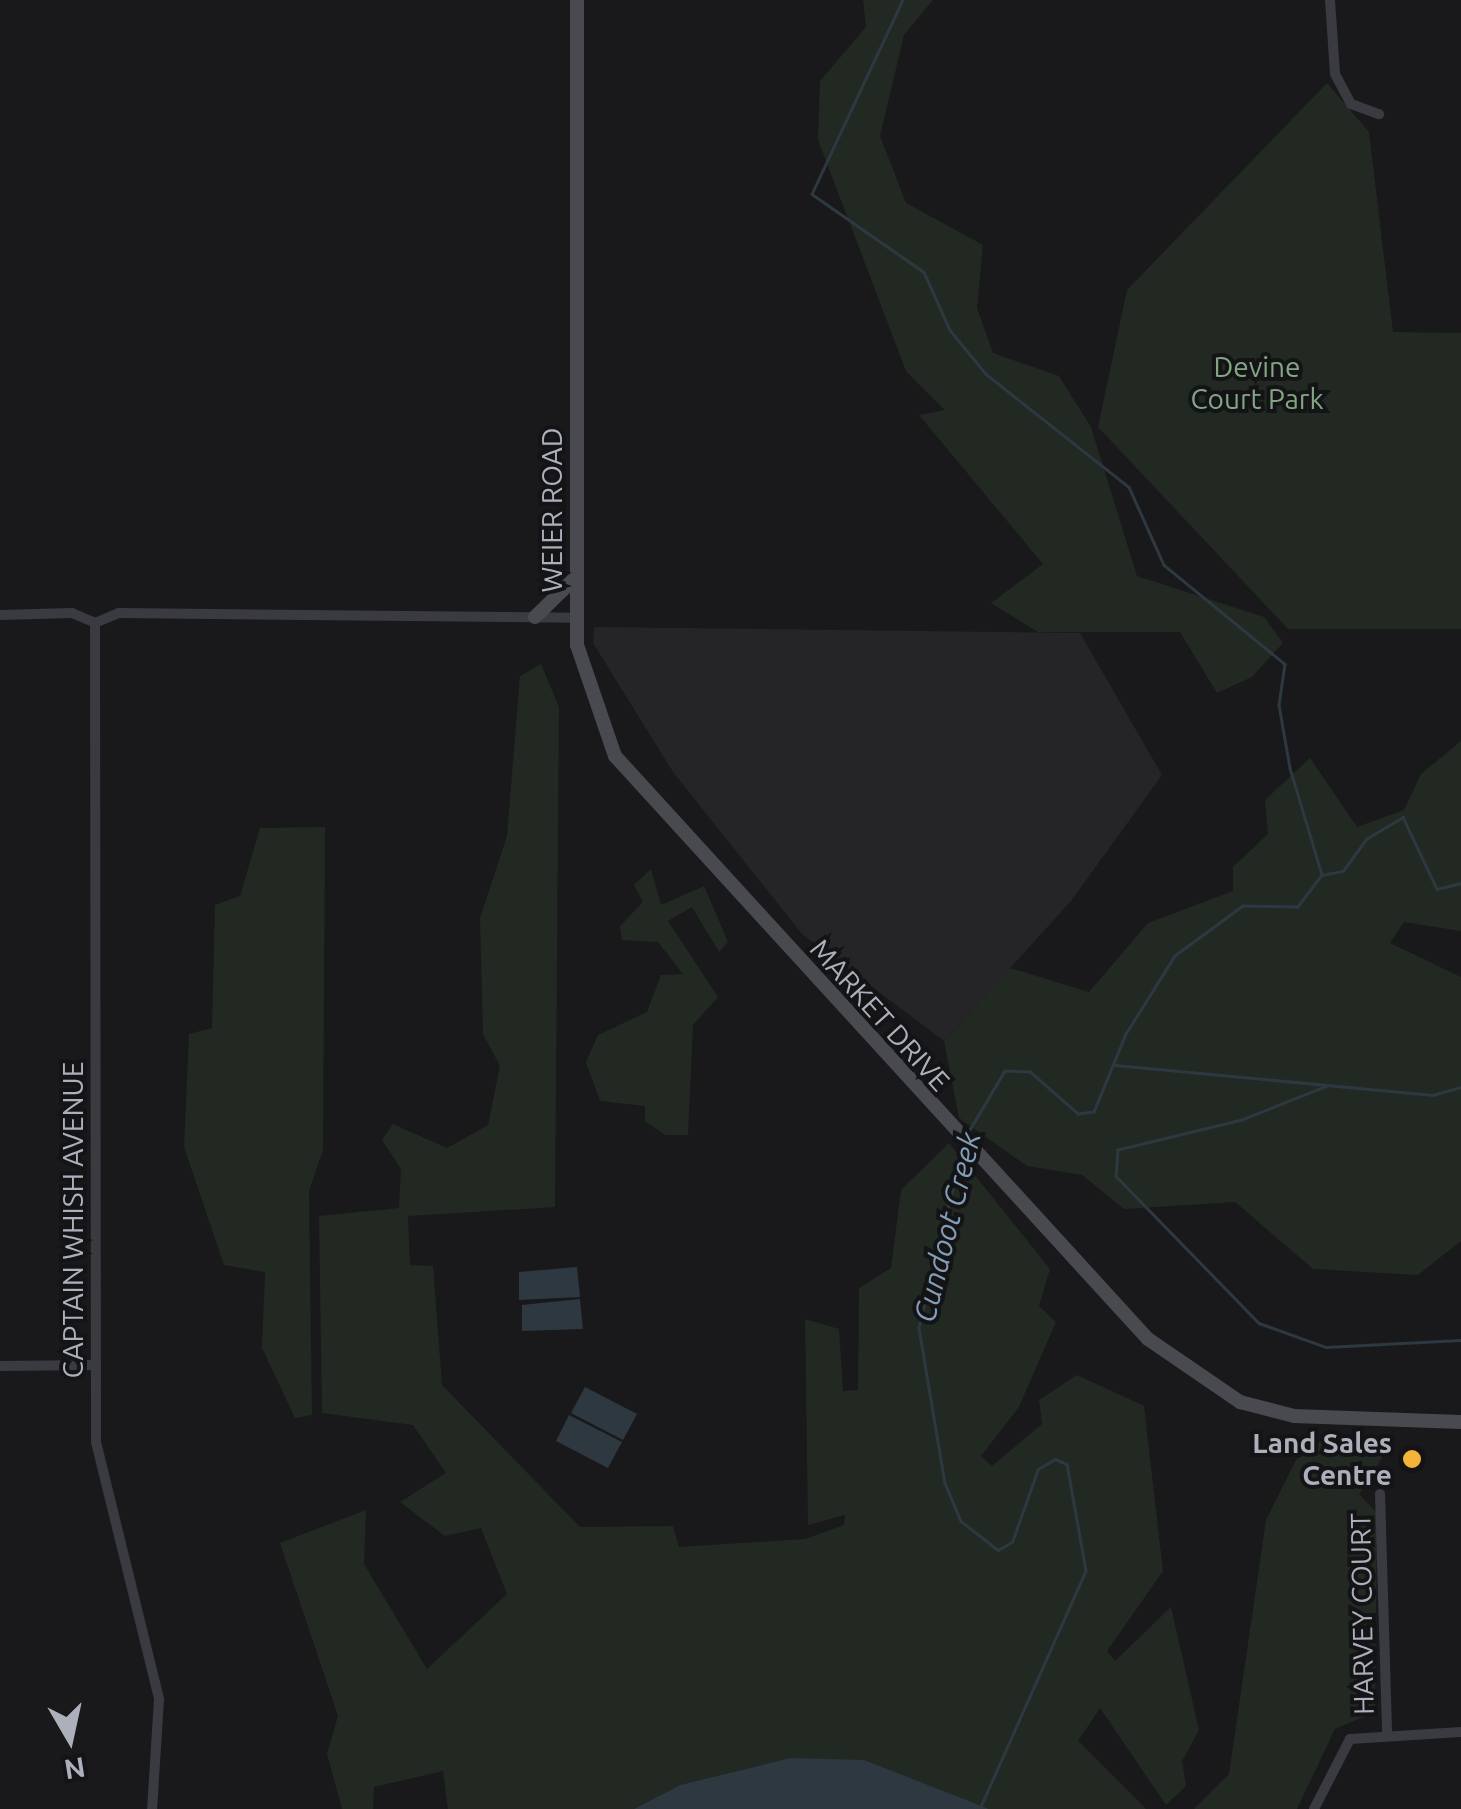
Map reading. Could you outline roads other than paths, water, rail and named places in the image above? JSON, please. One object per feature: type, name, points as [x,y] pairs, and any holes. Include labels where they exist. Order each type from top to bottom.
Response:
[{"type":"street","name":"WEIER ROAD","points":[[0,615],[72,612],[95,623],[120,614],[577,618],[577,0]]},
{"type":"street","points":[[1330,0],[1336,74],[1351,104],[1379,114]]},
{"type":"street","points":[[535,617],[556,606],[577,576]]},
{"type":"street","name":"MARKET DRIVE","points":[[577,618],[584,676],[615,756],[927,1105],[1148,1339],[1240,1402],[1294,1416],[1461,1422]]},
{"type":"street","name":"CAPTAIN WHISH AVENUE","points":[[95,623],[93,1364],[109,1515],[159,1699],[152,1809]]},
{"type":"street","points":[[0,1366],[93,1364]]},
{"type":"street","name":"HARVEY COURT","points":[[1380,1494],[1387,1733]]},
{"type":"street","points":[[1314,1809],[1350,1739],[1387,1733],[1461,1732]]},
{"type":"waterway","name":"Cundoot Creek","points":[[903,0],[812,194],[924,272],[950,330],[986,374],[1129,487],[1164,565],[1285,664],[1279,705],[1290,768],[1322,875],[1298,907],[1243,906],[1175,956],[1126,1034],[1094,1112],[1078,1114],[1030,1072],[1005,1071],[967,1135]]},
{"type":"waterway","points":[[1322,875],[1343,871],[1366,839],[1403,817],[1437,889],[1461,883]]},
{"type":"waterway","points":[[1115,1065],[1433,1095],[1461,1087]]},
{"type":"waterway","points":[[1327,1086],[1242,1120],[1118,1150],[1116,1176],[1259,1323],[1326,1347],[1461,1340]]},
{"type":"waterway","name":"Cundoot Creek","points":[[963,1147],[919,1328],[945,1483],[961,1521],[998,1550],[1012,1542],[1038,1469],[1055,1459],[1067,1464],[1086,1571],[980,1809]]},
{"type":"place","name":"Land Sales Centre","points":[[1412,1459]]},
{"type":"park label","name":"Devine Court Park","points":[[1257,383]]}]
